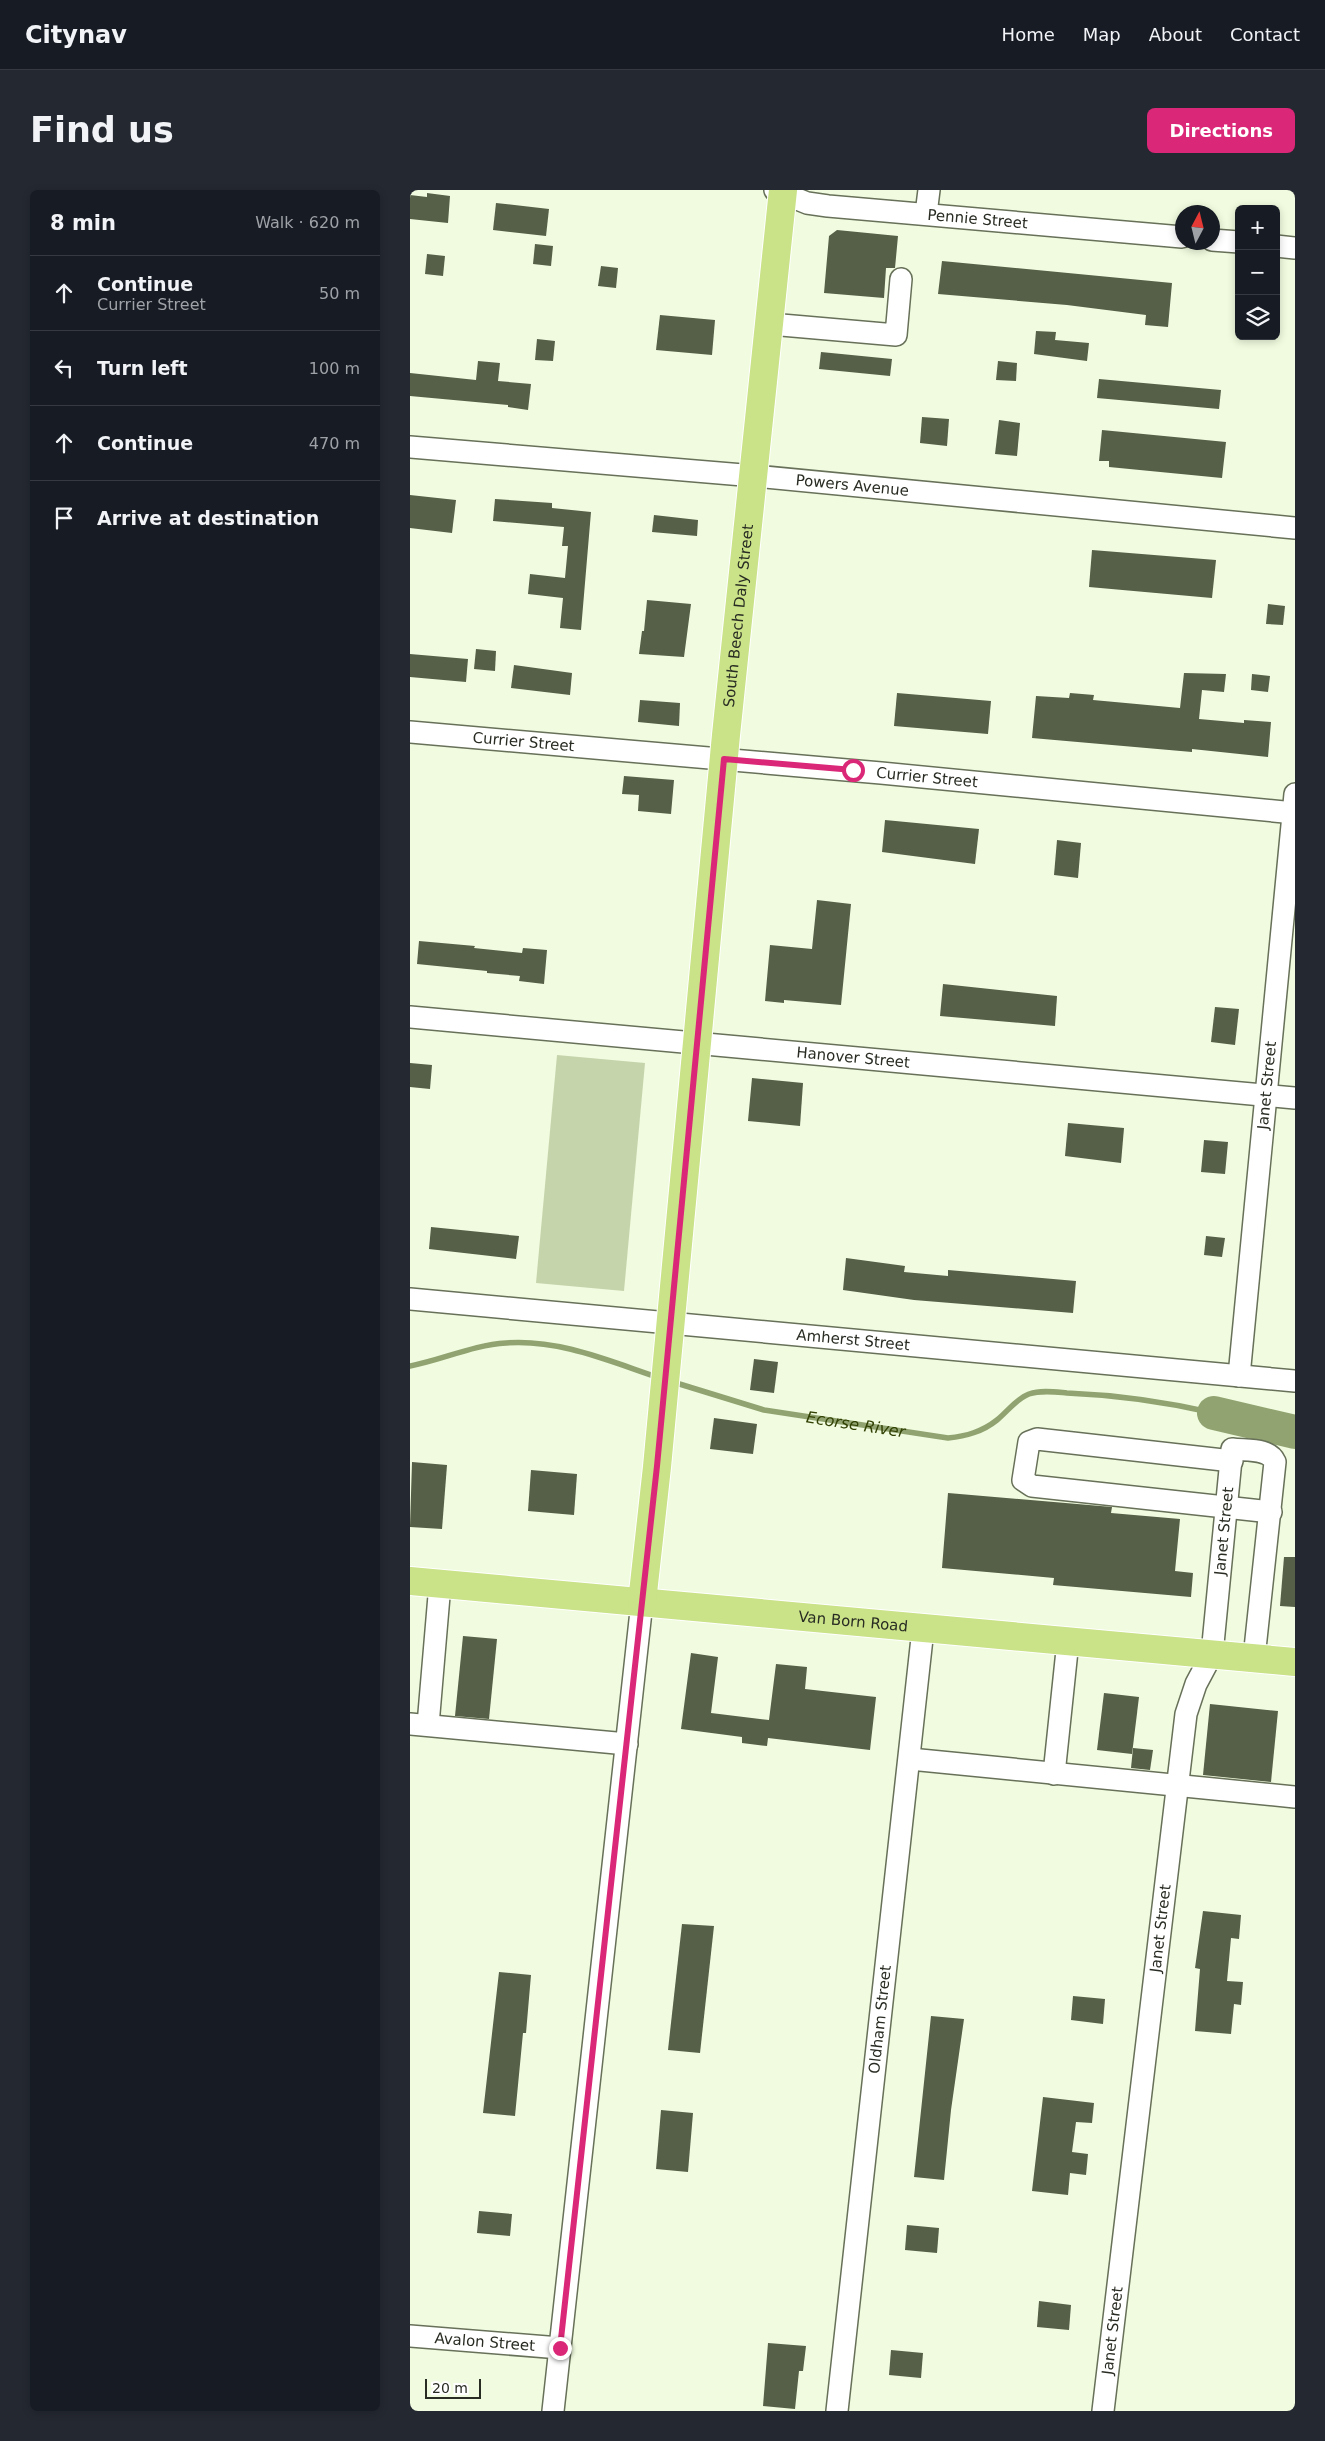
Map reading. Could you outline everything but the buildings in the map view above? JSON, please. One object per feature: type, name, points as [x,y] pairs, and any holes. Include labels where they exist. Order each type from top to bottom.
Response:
[{"type":"main road","name":"South Beech Daly Street","points":[[642,1602],[668,1359],[724,759],[770,324],[780,191]]},
{"type":"main road","name":"Van Born Road","points":[[410,1581],[1295,1662]]},
{"type":"street","points":[[926,214],[929,190]]},
{"type":"street","name":"Pennie Street","points":[[780,191],[807,203],[1175,236]]},
{"type":"street","points":[[1220,241],[1235,242]]},
{"type":"street","points":[[1280,246],[1295,248]]},
{"type":"street","points":[[770,324],[896,335],[901,279]]},
{"type":"street","name":"Powers Avenue","points":[[410,446],[755,476],[1295,528]]},
{"type":"street","name":"Currier Street","points":[[410,732],[1294,807]]},
{"type":"street","name":"Janet Street","points":[[1239,1376],[1294,807]]},
{"type":"street","name":"Hanover Street","points":[[410,1017],[1295,1098]]},
{"type":"street","name":"Amherst Street","points":[[410,1299],[1295,1381]]},
{"type":"street","points":[[1254,1658],[1271,1512],[1275,1462],[1272,1456],[1267,1453],[1232,1455],[1038,1439],[1029,1442],[1023,1480],[1032,1486],[1271,1512]]},
{"type":"street","name":"Janet Street","points":[[1103,2411],[1186,1714],[1196,1684],[1212,1654],[1232,1455]]},
{"type":"street","points":[[440,1584],[419,1725],[627,1744]]},
{"type":"street","points":[[553,2411],[642,1602]]},
{"type":"street","name":"Oldham Street","points":[[837,2411],[923,1629]]},
{"type":"street","points":[[1054,1774],[1068,1641]]},
{"type":"street","points":[[910,1760],[1295,1797]]},
{"type":"street","name":"Avalon Street","points":[[410,2336],[560,2348]]},
{"type":"green space","points":[[557,1055],[645,1063],[624,1291],[536,1283]]},
{"type":"waterway","name":"Ecorse River","points":[[410,1366],[494,1344],[526,1343],[545,1344],[583,1352],[657,1377]]},
{"type":"waterway","name":"Ecorse River","points":[[673,1382],[764,1410],[948,1438],[967,1435],[986,1428],[1020,1399],[1038,1392],[1123,1397],[1214,1413]]},
{"type":"waterway","name":"Ecorse River","points":[[1214,1413],[1295,1432]]},
{"type":"route","points":[[560,2348],[657,1466],[724,759],[853,770]]}]
